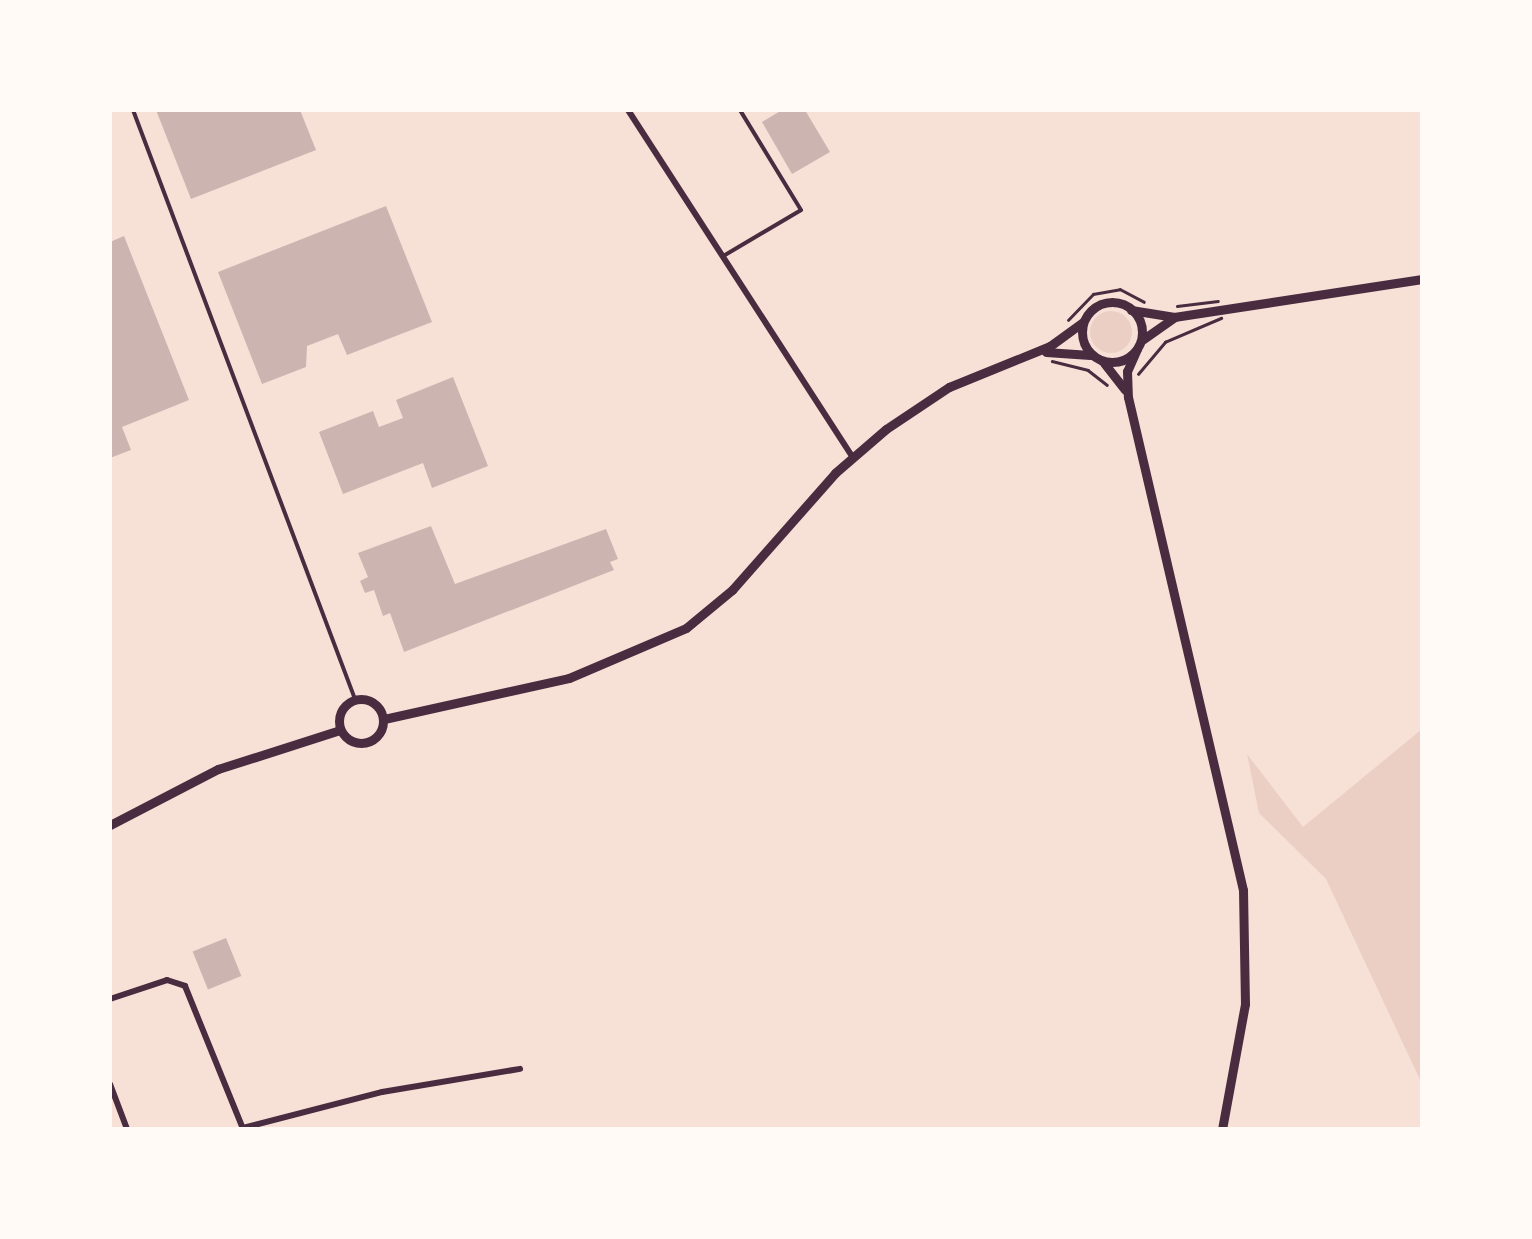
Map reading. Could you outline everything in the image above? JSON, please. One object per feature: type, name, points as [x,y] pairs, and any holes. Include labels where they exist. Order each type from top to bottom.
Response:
[{"type":"street","points":[[628,110],[852,456]]},
{"type":"street","points":[[1028,356],[1118,362],[1153,328],[1186,315],[1422,278]]},
{"type":"street","points":[[384,718],[569,678],[686,628],[732,590],[852,456],[949,387],[1028,356],[1083,322],[1104,303],[1186,315]]},
{"type":"street","points":[[1132,310],[1141,325],[1138,346],[1127,371],[1129,403],[1243,890],[1244,1019],[1222,1129]]},
{"type":"street","points":[[1083,322],[1083,342],[1129,403]]},
{"type":"street","points":[[355,700],[376,704],[384,718],[378,736],[366,743],[350,741],[340,730],[343,708],[355,700]]},
{"type":"street","points":[[110,826],[203,775],[340,730]]},
{"type":"street","points":[[110,999],[167,980],[185,986],[243,1128],[382,1092],[520,1070]]},
{"type":"street","points":[[110,1084],[127,1129]]},
{"type":"lane","points":[[133,110],[355,700]]},
{"type":"lane","points":[[722,258],[801,210],[740,110]]},
{"type":"shaded area","points":[[1111,311],[1126,317],[1132,332],[1126,347],[1111,353],[1096,347],[1090,332],[1096,317]]},
{"type":"shaded area","points":[[1422,729],[1422,1084],[1326,879],[1259,813],[1247,754],[1303,827]]},
{"type":"building","points":[[156,110],[300,110],[316,150],[191,199]]},
{"type":"building","points":[[782,110],[805,110],[830,152],[792,174],[762,122]]},
{"type":"building","points":[[386,206],[432,322],[347,355],[338,334],[307,346],[306,367],[262,384],[218,272]]},
{"type":"building","points":[[124,236],[189,400],[122,427],[131,450],[110,458],[110,242]]},
{"type":"building","points":[[453,377],[488,466],[432,488],[423,463],[343,494],[319,432],[373,411],[379,427],[403,418],[396,400]]},
{"type":"building","points":[[431,526],[455,584],[606,529],[618,559],[610,562],[614,570],[404,652],[390,613],[383,616],[374,590],[365,593],[360,581],[368,577],[358,553]]},
{"type":"building","points":[[226,938],[241,976],[208,990],[193,951]]}]
